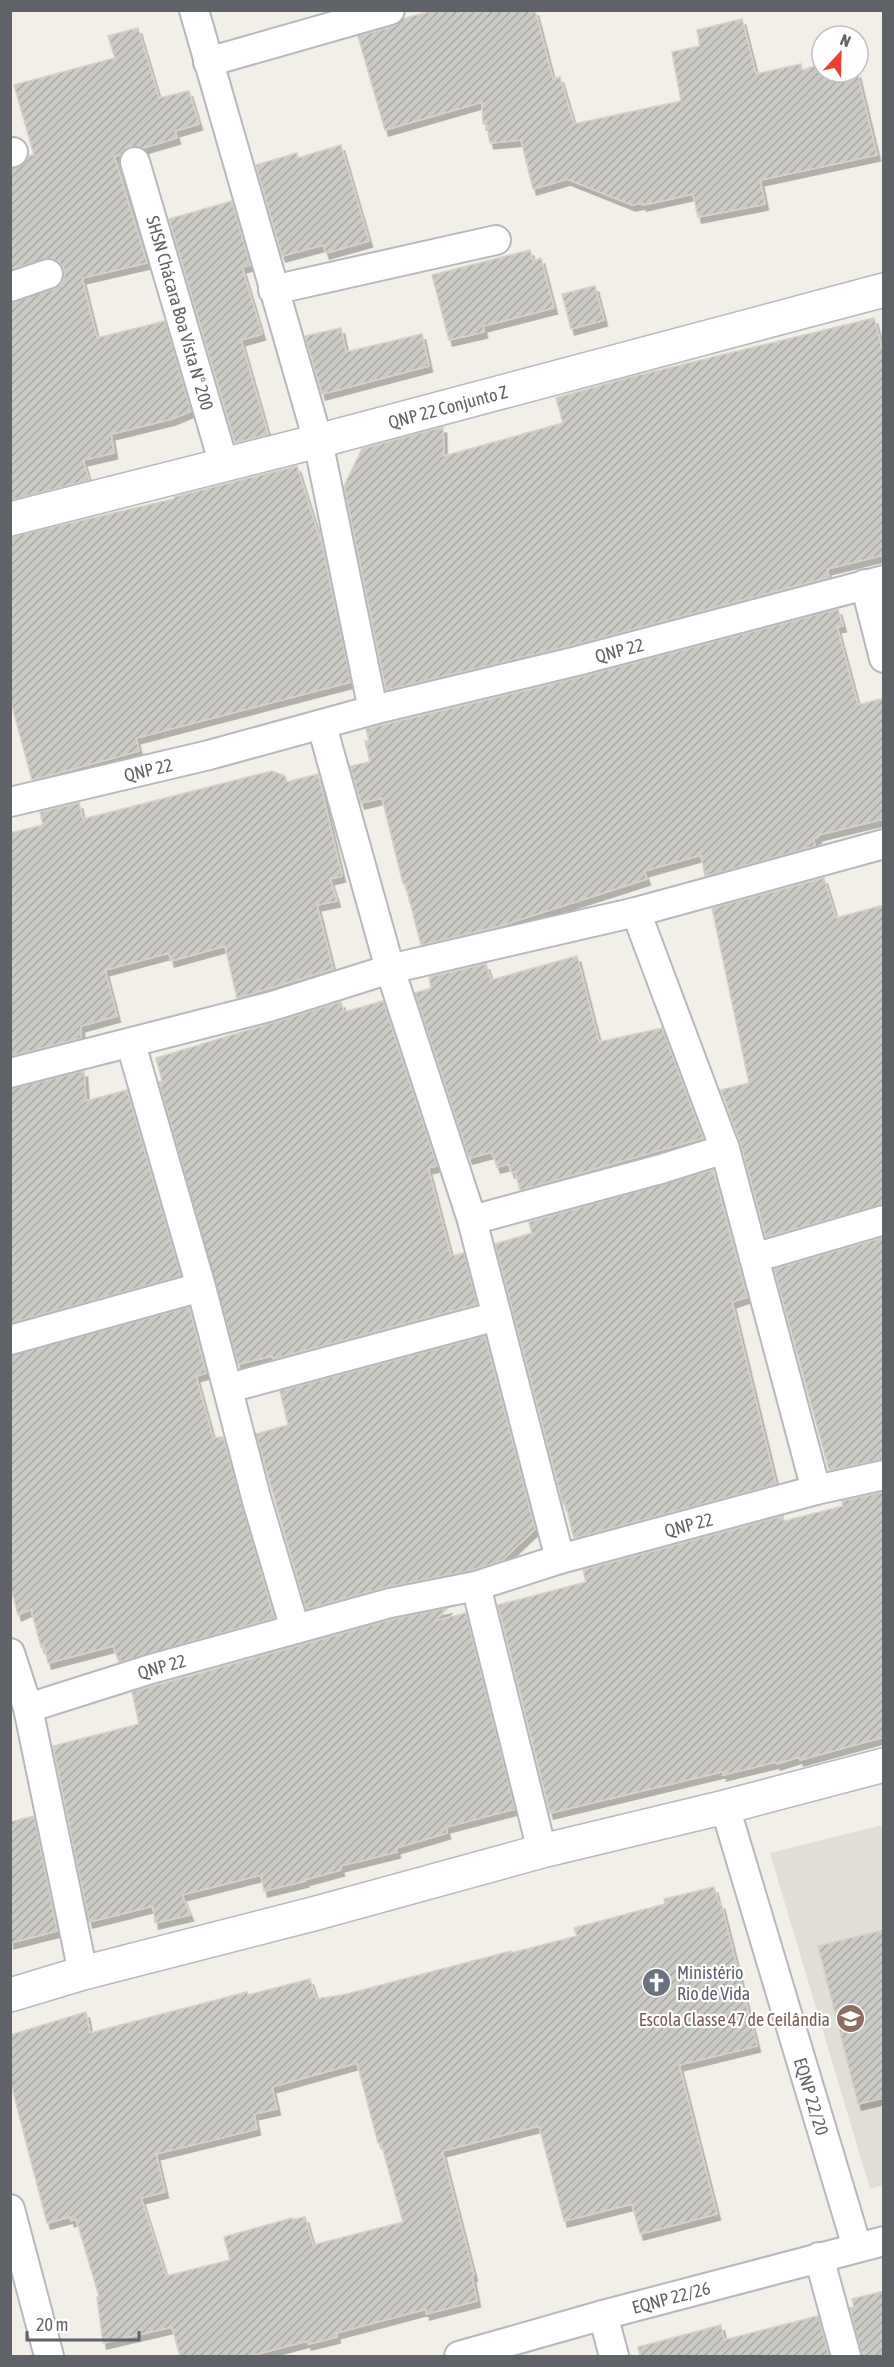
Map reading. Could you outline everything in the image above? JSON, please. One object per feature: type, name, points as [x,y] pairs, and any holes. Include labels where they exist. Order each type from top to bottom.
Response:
[{"type":"street","points":[[194,10],[318,441],[373,710]]},
{"type":"street","points":[[208,62],[390,10]]},
{"type":"street","name":"SHSN Chácara Boa Vista Nº 200","points":[[135,162],[224,465]]},
{"type":"street","points":[[273,290],[496,240]]},
{"type":"street","points":[[10,287],[48,274]]},
{"type":"street","name":"QNP 22 Conjunto Z","points":[[10,519],[318,441],[884,290]]},
{"type":"street","name":"QNP 22","points":[[10,802],[209,755],[322,726],[373,710],[577,661],[874,582],[884,657]]},
{"type":"street","points":[[322,726],[390,969],[472,1220],[560,1559]]},
{"type":"street","points":[[10,1073],[269,1007],[390,969],[636,912],[884,844]]},
{"type":"street","points":[[636,912],[725,1149],[816,1490]]},
{"type":"street","points":[[131,1044],[229,1388],[257,1501],[295,1629]]},
{"type":"street","points":[[472,1220],[661,1169],[725,1149]]},
{"type":"street","points":[[754,1258],[884,1220]]},
{"type":"street","points":[[10,1340],[201,1287]]},
{"type":"street","points":[[229,1388],[497,1316]]},
{"type":"street","name":"QNP 22","points":[[28,1708],[151,1669],[390,1603],[476,1586],[560,1559],[816,1490],[884,1475]]},
{"type":"street","points":[[476,1586],[542,1851]]},
{"type":"street","points":[[10,1653],[28,1708],[82,1973]]},
{"type":"street","points":[[10,1995],[82,1973],[313,1914],[542,1851],[725,1807],[884,1765]]},
{"type":"street","name":"EQNP 22/20","points":[[725,1807],[870,2244]]},
{"type":"street","points":[[10,2209],[49,2356]]},
{"type":"street","name":"EQNP 22/26","points":[[459,2356],[870,2244]]},
{"type":"street","points":[[819,2257],[846,2356]]},
{"type":"street","points":[[603,2315],[614,2356]]},
{"type":"shaded area","name":"Escola Classe 47 de Ceilândia","points":[[883,1825],[883,2185],[870,2189],[770,1853]]},
{"type":"building","points":[[434,10],[535,10],[553,79],[560,77],[574,124],[681,101],[672,52],[700,46],[697,30],[742,19],[756,74],[801,64],[802,70],[810,68],[810,84],[860,84],[877,155],[760,180],[765,204],[698,217],[693,194],[643,205],[643,203],[632,205],[567,179],[533,189],[521,140],[490,143],[487,125],[483,124],[482,102],[385,130],[358,36],[395,26],[403,19]]},
{"type":"building","points":[[138,28],[159,98],[189,91],[199,124],[175,131],[177,138],[143,148],[130,146],[121,155],[114,156],[147,263],[82,278],[97,338],[165,321],[191,411],[172,419],[111,434],[114,453],[83,460],[89,480],[10,500],[10,303],[54,289],[61,284],[64,277],[64,269],[59,262],[51,258],[10,269],[10,169],[19,167],[29,156],[34,155],[14,85],[115,58],[108,36]]},
{"type":"building","points":[[341,145],[369,241],[326,253],[323,245],[282,256],[256,165],[297,153],[298,158]]},
{"type":"building","points":[[232,201],[250,265],[242,267],[262,334],[241,340],[268,434],[235,443],[169,219]]},
{"type":"building","points":[[530,250],[533,261],[541,258],[554,308],[483,326],[484,332],[449,340],[432,275]]},
{"type":"building","points":[[595,286],[604,320],[571,329],[562,294]]},
{"type":"building","points":[[874,318],[884,355],[884,555],[827,569],[829,577],[573,645],[386,690],[344,486],[362,449],[443,427],[444,456],[563,423],[556,398],[627,378]]},
{"type":"building","points":[[341,328],[346,352],[422,334],[429,366],[322,394],[305,336]]},
{"type":"building","points":[[297,466],[319,537],[320,535],[351,682],[136,738],[139,751],[32,780],[10,699],[10,537],[174,499],[174,497]]},
{"type":"building","points":[[838,609],[843,626],[837,627],[858,705],[884,698],[884,819],[818,835],[813,839],[815,846],[705,876],[701,855],[644,871],[647,879],[500,926],[421,945],[382,798],[361,803],[350,766],[370,762],[365,741],[369,741],[366,729],[581,677]]},
{"type":"building","points":[[272,771],[285,776],[287,782],[318,774],[342,876],[330,879],[337,901],[317,905],[333,969],[237,998],[225,946],[171,961],[169,953],[105,970],[117,1016],[81,1026],[81,1038],[10,1056],[10,833],[43,825],[40,812],[79,803],[83,819]]},
{"type":"building","points":[[824,878],[836,918],[884,905],[884,1204],[766,1237],[741,1145],[721,1090],[749,1083],[712,908]]},
{"type":"building","points":[[577,956],[599,1042],[662,1028],[703,1138],[520,1190],[515,1172],[511,1172],[509,1164],[497,1167],[492,1152],[469,1158],[415,993],[431,988],[429,977],[486,964],[491,980]]},
{"type":"building","points":[[383,1001],[437,1166],[428,1168],[451,1256],[464,1253],[477,1304],[273,1359],[272,1356],[238,1364],[159,1082],[162,1081],[156,1058],[341,1002],[344,1012]]},
{"type":"building","points":[[84,1071],[86,1101],[127,1090],[181,1276],[10,1323],[10,1089]]},
{"type":"building","points":[[713,1170],[747,1297],[732,1302],[776,1484],[574,1538],[565,1503],[563,1504],[495,1244],[532,1233],[529,1222]]},
{"type":"building","points":[[884,1237],[884,1459],[829,1470],[774,1269]]},
{"type":"building","points":[[189,1307],[206,1373],[196,1376],[213,1438],[223,1437],[274,1618],[119,1662],[113,1646],[48,1663],[44,1646],[41,1647],[31,1609],[18,1615],[10,1585],[10,1356]]},
{"type":"building","points":[[485,1336],[535,1529],[501,1561],[472,1570],[386,1587],[306,1609],[256,1434],[288,1425],[280,1391]]},
{"type":"building","points":[[884,1492],[884,1737],[800,1760],[799,1757],[723,1775],[725,1771],[550,1813],[498,1605],[586,1582],[583,1570],[783,1516],[784,1521],[843,1506],[842,1501]]},
{"type":"building","points":[[448,1608],[435,1621],[466,1613],[515,1809],[446,1827],[447,1833],[396,1848],[397,1852],[340,1866],[341,1870],[305,1881],[264,1891],[261,1875],[182,1895],[190,1915],[155,1923],[153,1906],[89,1922],[53,1746],[139,1724],[132,1692],[394,1619]]},
{"type":"building","points":[[34,1816],[57,1931],[10,1943],[10,1822]]},
{"type":"building","points":[[714,1887],[719,1904],[721,1903],[757,2046],[679,2065],[717,2214],[640,2234],[632,2204],[564,2221],[539,2126],[442,2151],[474,2275],[472,2276],[477,2301],[426,2314],[426,2309],[336,2333],[337,2337],[308,2344],[307,2341],[250,2356],[180,2356],[172,2327],[103,2343],[97,2297],[99,2296],[76,2219],[71,2221],[70,2217],[47,2223],[10,2080],[10,2035],[86,2012],[90,2033],[247,1992],[248,1995],[310,1979],[316,1999],[343,1995],[577,1936],[574,1928],[665,1904],[664,1899]],"holes":[[[357,2063],[378,2143],[381,2143],[403,2222],[313,2245],[305,2217],[292,2220],[292,2218],[224,2237],[230,2260],[166,2276],[141,2198],[165,2192],[156,2154],[257,2129],[254,2114],[277,2109],[272,2087]]]},
{"type":"building","points":[[884,1930],[884,2098],[858,2104],[818,1946]]},
{"type":"building","points":[[884,2291],[884,2356],[862,2356],[850,2308],[854,2307],[852,2299]]},
{"type":"building","points":[[818,2316],[829,2356],[640,2356],[638,2347],[721,2325],[724,2340]]},
{"type":"place","name":"Ministério Rio de Vida","points":[[656,1982]]},
{"type":"place","name":"Escola Classe 47 de Ceilândia","points":[[851,2019]]}]
